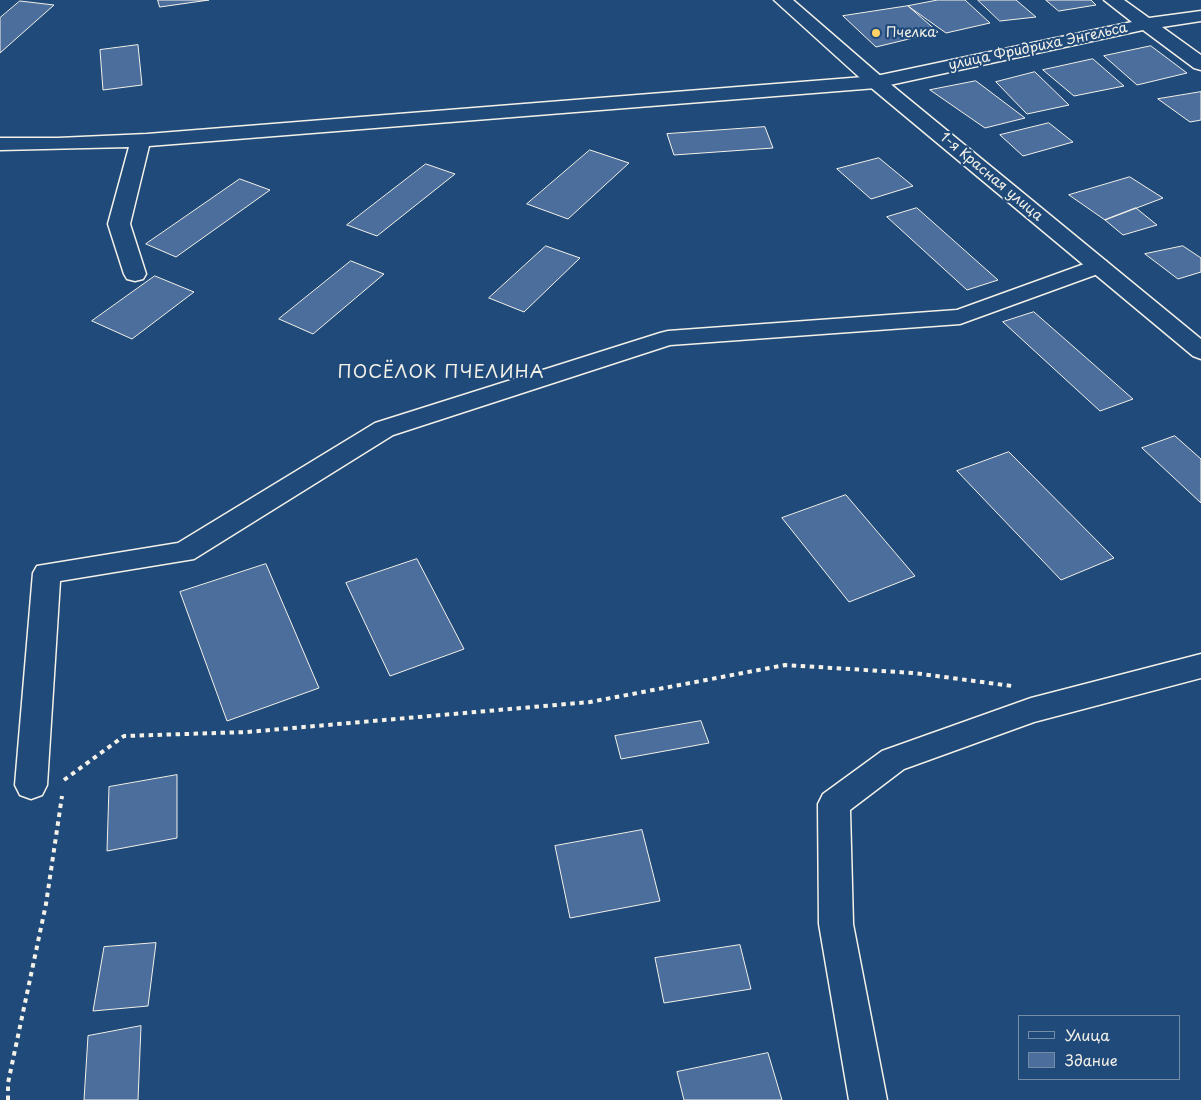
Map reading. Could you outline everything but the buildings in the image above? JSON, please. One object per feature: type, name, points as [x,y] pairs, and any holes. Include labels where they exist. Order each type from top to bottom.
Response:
[{"type":"street","name":"1-я Красная улица","points":[[783,0],[876,82],[1201,351]]},
{"type":"street","points":[[1114,0],[1201,64]]},
{"type":"street","name":"улица Фридриха Энгельса","points":[[0,144],[140,141],[876,82],[1146,24],[1201,16]]},
{"type":"street","points":[[135,274],[119,224],[140,141]]},
{"type":"street","points":[[31,785],[47,573],[184,552],[384,429],[668,338],[960,317],[1098,266]]},
{"type":"street","points":[[868,1100],[836,924],[834,804],[893,760],[1031,710],[1201,666]]},
{"type":"path","points":[[8,1100],[8,1083],[46,904],[64,778],[124,736],[247,732],[590,702],[786,665],[914,673],[1020,687]]},
{"type":"place","name":"Пчелка","points":[[876,33]]},
{"type":"district","name":"ПОСЁЛОК ПЧЕЛИНА","points":[[441,373]]}]
